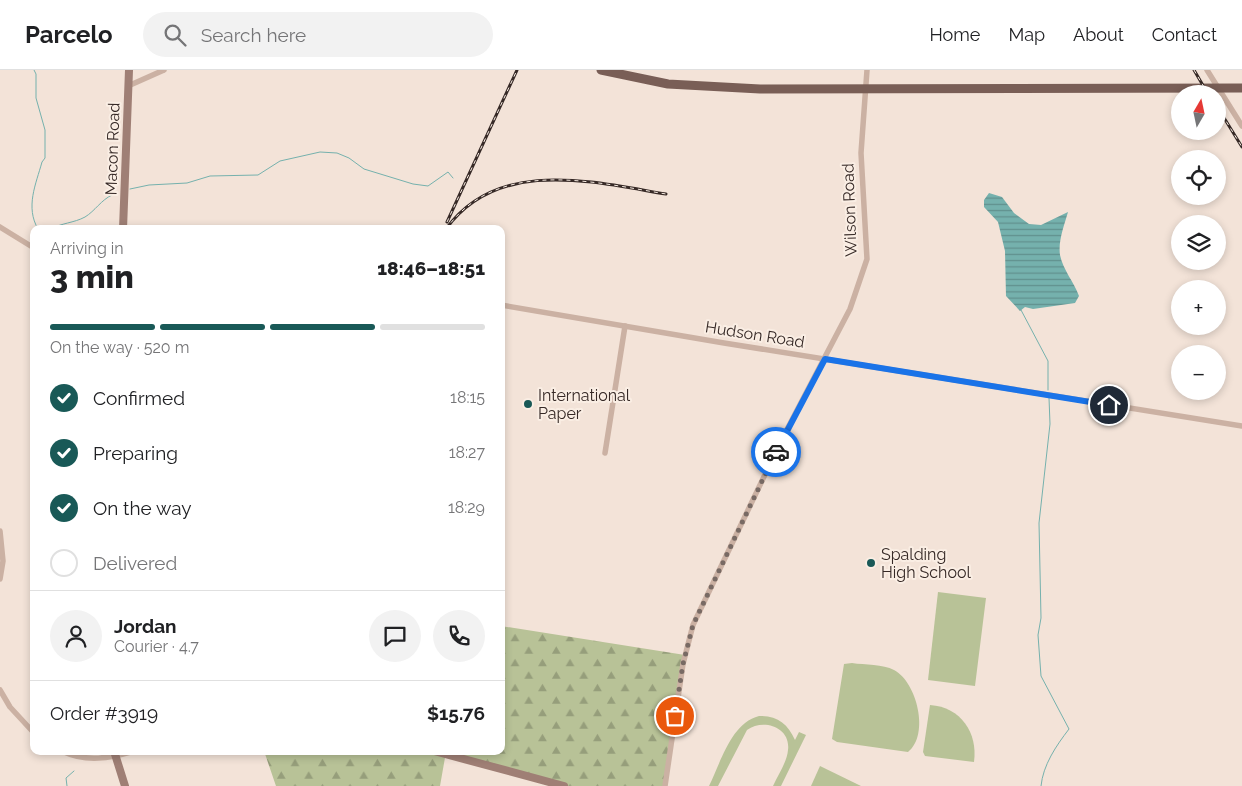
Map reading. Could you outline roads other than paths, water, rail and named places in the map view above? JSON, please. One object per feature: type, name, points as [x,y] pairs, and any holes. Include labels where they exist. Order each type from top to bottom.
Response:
[{"type":"main road","name":"Macon Road","points":[[123,225],[130,70]]},
{"type":"main road","points":[[601,70],[668,84],[769,90],[865,88],[1171,88]]},
{"type":"main road","points":[[1226,88],[1242,88]]},
{"type":"main road","points":[[115,755],[125,786]]},
{"type":"main road","points":[[449,755],[564,786]]},
{"type":"street","points":[[128,86],[164,70]]},
{"type":"street","name":"Wilson Road","points":[[665,786],[683,664],[693,625],[783,437],[854,300],[867,259],[860,153],[867,70]]},
{"type":"street","points":[[1208,70],[1217,85]]},
{"type":"street","points":[[1226,100],[1242,126]]},
{"type":"street","points":[[0,227],[30,246]]},
{"type":"street","name":"Hudson Road","points":[[505,305],[825,359],[1242,426]]},
{"type":"street","points":[[605,453],[625,326]]},
{"type":"street","points":[[0,531],[3,561],[0,579]]},
{"type":"street","points":[[0,690],[10,707],[30,729]]},
{"type":"street","points":[[76,755],[91,759],[110,755]]},
{"type":"water","points":[[989,193],[1002,197],[1014,213],[1029,224],[1041,225],[1068,212],[1063,228],[1060,255],[1079,296],[1075,303],[1033,309],[1025,307],[1020,311],[1006,296],[1005,251],[998,222],[984,207],[984,200]]},
{"type":"waterway","points":[[34,70],[36,74],[36,98],[45,130],[45,158],[37,179],[32,204],[36,225]]},
{"type":"waterway","points":[[130,189],[149,185],[187,183],[210,176],[258,175],[280,161],[320,152],[337,153],[349,158],[364,169],[413,184],[428,186],[448,172],[453,178]]},
{"type":"waterway","points":[[59,225],[85,217],[112,195]]},
{"type":"waterway","points":[[1021,310],[1048,361],[1048,390]]},
{"type":"waterway","points":[[1041,786],[1047,763],[1069,729],[1041,676],[1038,635],[1041,618],[1039,523],[1050,424],[1049,398]]},
{"type":"waterway","points":[[67,786],[66,778],[74,771]]},
{"type":"railway","points":[[447,222],[517,70]]},
{"type":"railway","points":[[1194,70],[1203,85]]},
{"type":"railway","points":[[1226,121],[1242,147]]},
{"type":"railway","points":[[450,225],[467,206],[492,191],[519,183],[548,180],[578,181],[666,194]]},
{"type":"place","name":"International Paper","points":[[528,404]]},
{"type":"place","name":"Spalding High School","points":[[871,563]]}]
